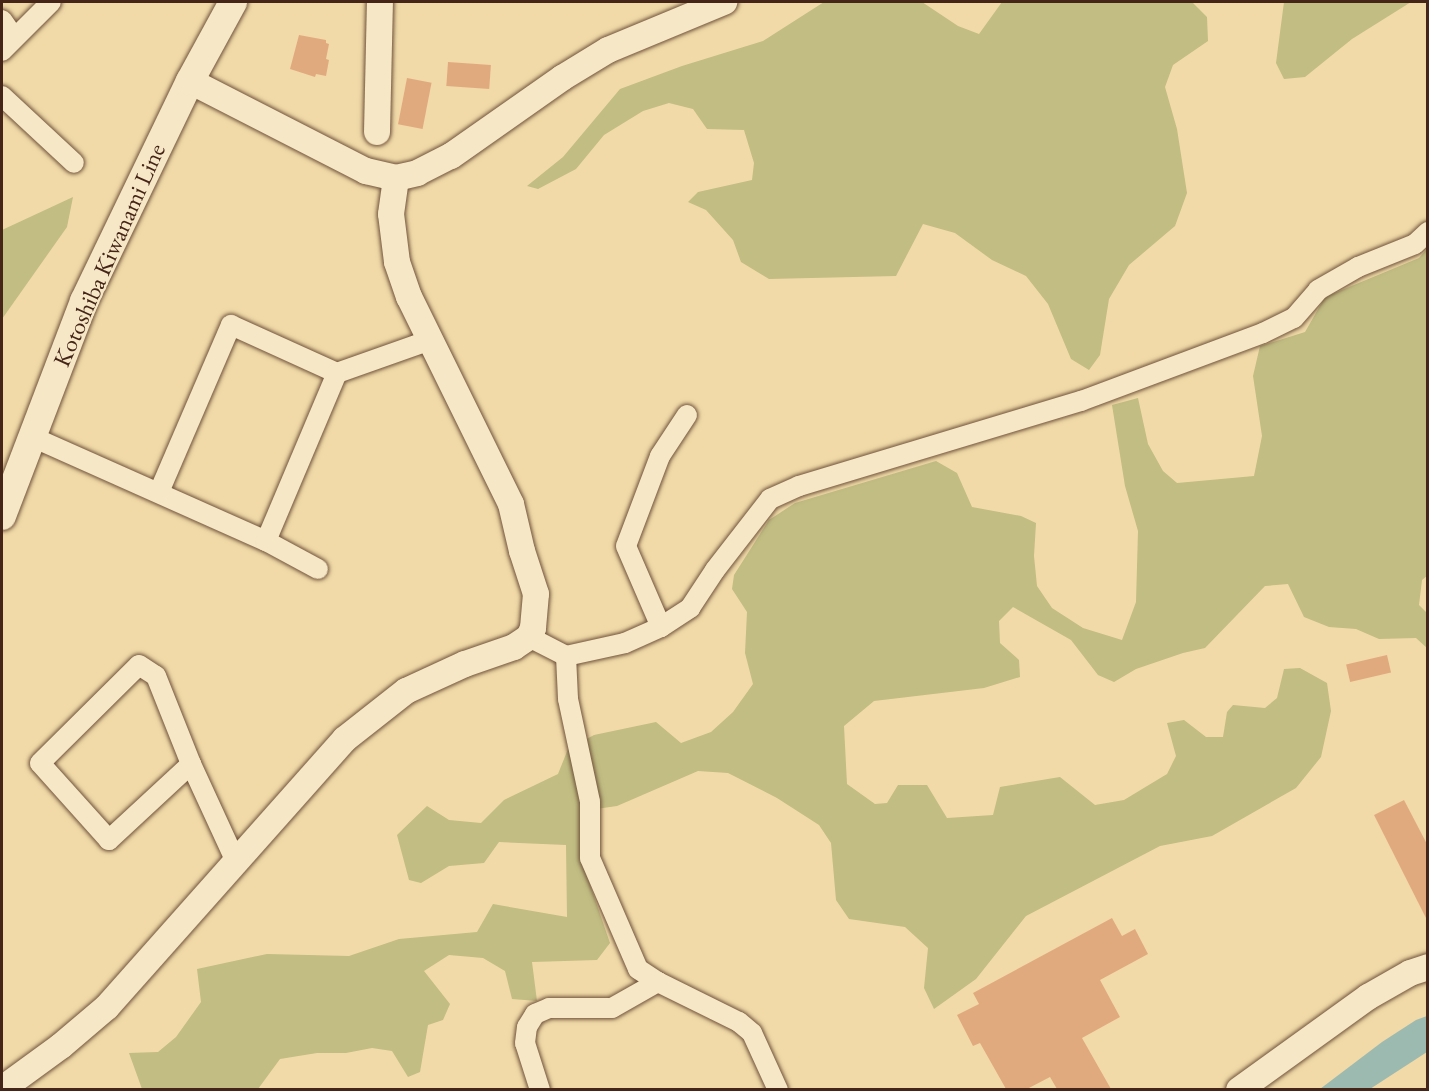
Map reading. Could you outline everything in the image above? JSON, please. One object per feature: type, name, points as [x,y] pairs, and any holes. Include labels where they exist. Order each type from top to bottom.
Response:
[{"type":"main road","name":"Kotoshiba Kiwanami Line","points":[[2,516],[30,436],[84,301],[190,81],[233,2]]},
{"type":"street","points":[[8,44],[51,2]]},
{"type":"street","points":[[377,132],[380,2]]},
{"type":"street","points":[[190,81],[366,171],[396,178],[417,172],[451,156],[562,78],[608,50],[712,4]]},
{"type":"street","points":[[2,20],[8,44]]},
{"type":"street","points":[[2,96],[74,163]]},
{"type":"street","points":[[2,1089],[61,1046],[107,1007],[345,739],[381,708],[432,677],[514,647],[529,637],[535,614],[536,594],[522,551],[511,504],[409,297],[397,262],[391,214],[396,178]]},
{"type":"street","points":[[529,637],[566,656],[625,643],[661,627],[690,608],[714,570],[770,499],[799,486],[1081,401],[1263,333],[1294,318],[1318,290],[1358,267],[1415,244],[1428,232]]},
{"type":"street","points":[[159,492],[231,325],[337,373],[430,340]]},
{"type":"street","points":[[266,541],[337,373]]},
{"type":"street","points":[[661,627],[626,546],[660,456],[687,416]]},
{"type":"street","points":[[30,436],[266,541],[318,569]]},
{"type":"street","points":[[566,656],[568,699],[590,802],[590,858],[638,969],[658,982],[739,1022],[752,1033],[778,1089]]},
{"type":"street","points":[[191,764],[109,840],[40,763],[139,665],[156,676],[191,764],[236,862]]},
{"type":"street","points":[[1239,1089],[1368,997],[1410,973],[1428,968]]},
{"type":"street","points":[[540,1089],[525,1043],[527,1028],[535,1014],[549,1008],[612,1008],[658,982]]},
{"type":"shaded area","points":[[824,2],[922,2],[958,26],[979,34],[1002,2],[1192,2],[1207,17],[1208,41],[1173,65],[1165,87],[1177,129],[1187,193],[1175,226],[1129,265],[1109,299],[1100,355],[1089,370],[1071,359],[1048,304],[1026,276],[992,260],[955,233],[923,224],[896,276],[769,279],[741,262],[733,240],[706,210],[688,202],[698,192],[752,180],[754,163],[744,130],[707,129],[693,109],[669,103],[643,111],[604,135],[576,169],[538,189],[527,186],[563,157],[620,89],[682,66],[763,41]]},
{"type":"shaded area","points":[[1284,2],[1411,2],[1352,39],[1305,77],[1284,79],[1276,63]]},
{"type":"shaded area","points":[[73,197],[67,227],[2,319],[2,230]]},
{"type":"shaded area","points":[[1427,249],[1428,575],[1422,580],[1419,605],[1427,613],[1427,648],[1416,638],[1379,639],[1356,629],[1329,627],[1304,617],[1288,584],[1265,586],[1205,648],[1136,669],[1114,682],[1098,675],[1071,640],[1013,607],[999,621],[1000,643],[1019,660],[1020,677],[984,688],[874,701],[844,726],[847,784],[875,804],[887,803],[898,785],[927,785],[947,818],[993,815],[1000,787],[1060,777],[1095,805],[1124,800],[1167,774],[1176,756],[1167,723],[1184,720],[1206,737],[1223,737],[1227,712],[1233,705],[1265,708],[1277,698],[1284,669],[1300,668],[1327,683],[1331,711],[1321,757],[1296,788],[1212,836],[1160,846],[1026,916],[976,979],[934,1009],[924,988],[928,948],[905,927],[849,919],[836,900],[831,843],[819,825],[777,798],[728,773],[698,771],[617,806],[582,811],[586,873],[610,943],[597,960],[532,962],[537,1001],[512,999],[505,971],[483,958],[449,955],[424,971],[450,1004],[443,1020],[428,1025],[420,1072],[408,1077],[392,1051],[372,1048],[346,1053],[317,1053],[280,1059],[258,1089],[142,1089],[129,1053],[158,1052],[176,1037],[201,1002],[197,969],[267,954],[349,956],[399,939],[477,932],[493,904],[567,917],[566,845],[499,842],[484,863],[449,866],[421,883],[409,880],[397,835],[427,806],[449,820],[481,823],[504,800],[558,774],[568,749],[594,735],[656,722],[681,743],[711,732],[733,712],[753,684],[745,653],[747,612],[732,589],[734,575],[769,520],[795,503],[936,461],[957,473],[972,507],[1021,516],[1036,523],[1034,556],[1037,586],[1052,608],[1083,628],[1122,640],[1136,602],[1138,531],[1125,486],[1112,405],[1138,398],[1148,444],[1163,471],[1177,483],[1254,476],[1262,436],[1253,376],[1260,346],[1305,332],[1325,297],[1419,258]]},
{"type":"water","points":[[1427,1016],[1427,1052],[1370,1089],[1320,1089],[1382,1042],[1416,1020]]},
{"type":"building","points":[[299,35],[326,40],[329,44],[326,76],[316,74],[315,77],[290,69]]},
{"type":"building","points":[[448,62],[491,65],[489,89],[446,86]]},
{"type":"building","points":[[407,78],[432,83],[423,129],[398,124]]},
{"type":"building","points":[[1387,655],[1391,673],[1350,682],[1346,664]]},
{"type":"building","points":[[1404,800],[1428,846],[1428,922],[1374,815]]},
{"type":"building","points":[[1112,918],[1122,936],[1135,929],[1148,954],[1100,980],[1120,1017],[1082,1038],[1111,1089],[1057,1089],[1050,1077],[1027,1089],[1006,1089],[980,1043],[973,1046],[957,1015],[979,1004],[973,993]]}]
